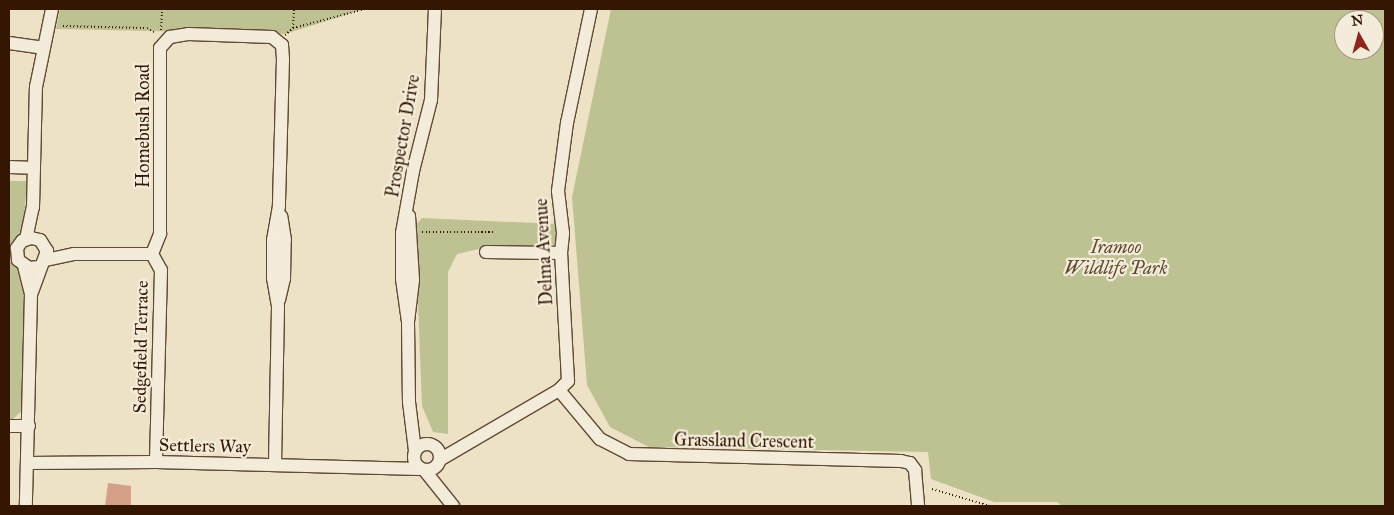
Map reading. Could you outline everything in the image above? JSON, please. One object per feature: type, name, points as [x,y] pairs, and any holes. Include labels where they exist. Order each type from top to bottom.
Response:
[{"type":"street","points":[[26,506],[31,294],[24,266],[16,252],[26,239],[33,207],[36,87],[52,9]]},
{"type":"street","name":"Prospector Drive","points":[[422,470],[414,453],[410,418],[408,322],[412,280],[408,209],[413,172],[431,100],[435,9]]},
{"type":"street","name":"Delma Avenue","points":[[559,390],[569,376],[561,252],[563,233],[558,191],[561,157],[591,9]]},
{"type":"street","name":"Homebush Road","points":[[152,254],[160,234],[160,48],[170,38],[188,34],[272,37],[282,45],[279,206],[284,250],[284,279],[278,307],[275,465]]},
{"type":"street","points":[[9,43],[43,48]]},
{"type":"street","points":[[9,167],[34,168]]},
{"type":"street","points":[[31,294],[43,253],[33,207]]},
{"type":"street","points":[[26,239],[43,253]]},
{"type":"street","points":[[486,252],[561,252]]},
{"type":"street","points":[[24,266],[43,253],[152,254]]},
{"type":"street","name":"Sedgefield Terrace","points":[[152,254],[161,270],[156,462]]},
{"type":"street","points":[[446,493],[422,470],[436,454],[469,441],[559,390]]},
{"type":"street","name":"Grassland Crescent","points":[[559,390],[600,440],[629,454],[900,461],[910,463],[915,470],[918,506]]},
{"type":"street","points":[[410,418],[436,454],[446,493],[453,506]]},
{"type":"street","points":[[9,426],[29,426]]},
{"type":"street","name":"Settlers Way","points":[[382,467],[414,453],[421,445],[436,454]]},
{"type":"street","name":"Settlers Way","points":[[27,463],[156,462],[382,467],[422,470]]},
{"type":"path","points":[[162,9],[160,26],[164,44]]},
{"type":"path","points":[[293,28],[294,9]]},
{"type":"path","points":[[283,37],[293,28],[366,9]]},
{"type":"path","points":[[63,26],[147,28],[156,33]]},
{"type":"path","points":[[420,232],[495,232]]},
{"type":"path","points":[[932,489],[990,506]]},
{"type":"green space","points":[[60,9],[365,9],[285,34],[56,29]]},
{"type":"green space","name":"Iramoo Wildlife Park","points":[[611,9],[1385,9],[1385,506],[1062,506],[1057,502],[994,502],[931,479],[928,452],[649,447],[610,427],[587,385],[572,197]]},
{"type":"green space","points":[[9,181],[26,181],[27,186],[19,268],[26,292],[23,410],[12,420],[9,420]]},
{"type":"green space","points":[[422,218],[558,224],[557,245],[496,245],[457,254],[448,272],[448,434],[433,432],[422,406],[415,226]]},
{"type":"building","points":[[108,483],[131,486],[131,506],[105,506]]}]
